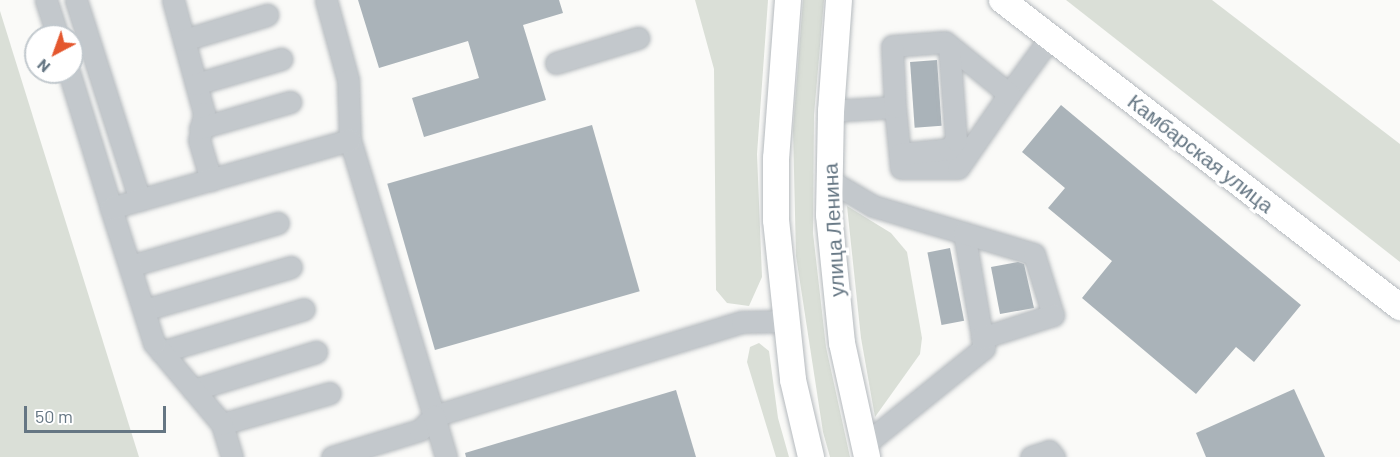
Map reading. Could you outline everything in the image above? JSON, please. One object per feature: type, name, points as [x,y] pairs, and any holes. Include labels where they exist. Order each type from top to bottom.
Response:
[{"type":"main road","points":[[788,0],[776,158],[776,220],[785,321],[811,457]]},
{"type":"main road","name":"улица Ленина","points":[[839,0],[831,111],[829,180],[837,303],[865,451]]},
{"type":"main road","name":"Камбарская улица","points":[[1002,0],[1398,300]]},
{"type":"lane","points":[[46,0],[54,24]]},
{"type":"lane","points":[[76,0],[140,200]]},
{"type":"lane","points":[[173,0],[204,113],[198,140],[211,180]]},
{"type":"lane","points":[[326,0],[348,80],[350,140],[446,457]]},
{"type":"lane","points":[[184,40],[267,15]]},
{"type":"lane","points":[[556,63],[638,38]]},
{"type":"lane","points":[[1009,94],[945,42],[892,46],[901,168],[958,168],[1050,38]]},
{"type":"lane","points":[[900,154],[949,149],[956,140],[949,46]]},
{"type":"lane","points":[[196,84],[281,59]]},
{"type":"lane","points":[[73,84],[153,343],[222,424],[232,457]]},
{"type":"lane","points":[[200,128],[290,102]]},
{"type":"lane","points":[[831,111],[895,107]]},
{"type":"lane","points":[[111,208],[350,140]]},
{"type":"lane","points":[[829,180],[873,206],[1034,254],[1053,315],[982,338]]},
{"type":"lane","points":[[130,266],[278,223]]},
{"type":"lane","points":[[865,451],[984,348],[964,232]]},
{"type":"lane","points":[[144,310],[291,267]]},
{"type":"lane","points":[[161,352],[304,309]]},
{"type":"lane","points":[[332,457],[420,430],[434,416],[742,322],[785,321]]},
{"type":"lane","points":[[193,390],[316,352]]},
{"type":"lane","points":[[222,424],[330,393]]},
{"type":"lane","points":[[1031,457],[1049,451],[1054,457]]},
{"type":"shaded area","points":[[695,0],[768,0],[757,154],[762,277],[749,306],[727,303],[716,290],[714,69]]},
{"type":"shaded area","points":[[803,0],[824,0],[814,115],[813,233],[826,347],[850,457],[830,457],[823,432],[796,256],[793,129]]},
{"type":"shaded area","points":[[1066,0],[1212,0],[1400,144],[1400,262]]},
{"type":"shaded area","points":[[0,11],[139,457],[0,457]]},
{"type":"shaded area","points":[[847,206],[891,233],[907,252],[922,338],[920,354],[875,417],[861,338]]},
{"type":"shaded area","points":[[759,343],[769,351],[778,418],[789,457],[776,457],[747,362],[750,347]]},
{"type":"building","points":[[358,0],[559,0],[563,13],[523,25],[546,100],[424,137],[412,98],[479,78],[468,41],[379,68]]},
{"type":"building","points":[[937,60],[942,126],[915,128],[910,62]]},
{"type":"building","points":[[1061,105],[1301,305],[1254,362],[1236,347],[1196,394],[1082,298],[1112,261],[1048,208],[1065,188],[1022,152]]},
{"type":"building","points":[[592,125],[640,291],[435,350],[387,184]]},
{"type":"building","points":[[950,248],[964,321],[942,325],[927,252]]},
{"type":"building","points":[[1018,262],[1024,264],[1034,308],[1000,314],[991,267]]},
{"type":"building","points":[[1294,389],[1325,457],[1206,457],[1196,433]]},
{"type":"building","points":[[676,390],[696,457],[466,457],[465,453]]}]
